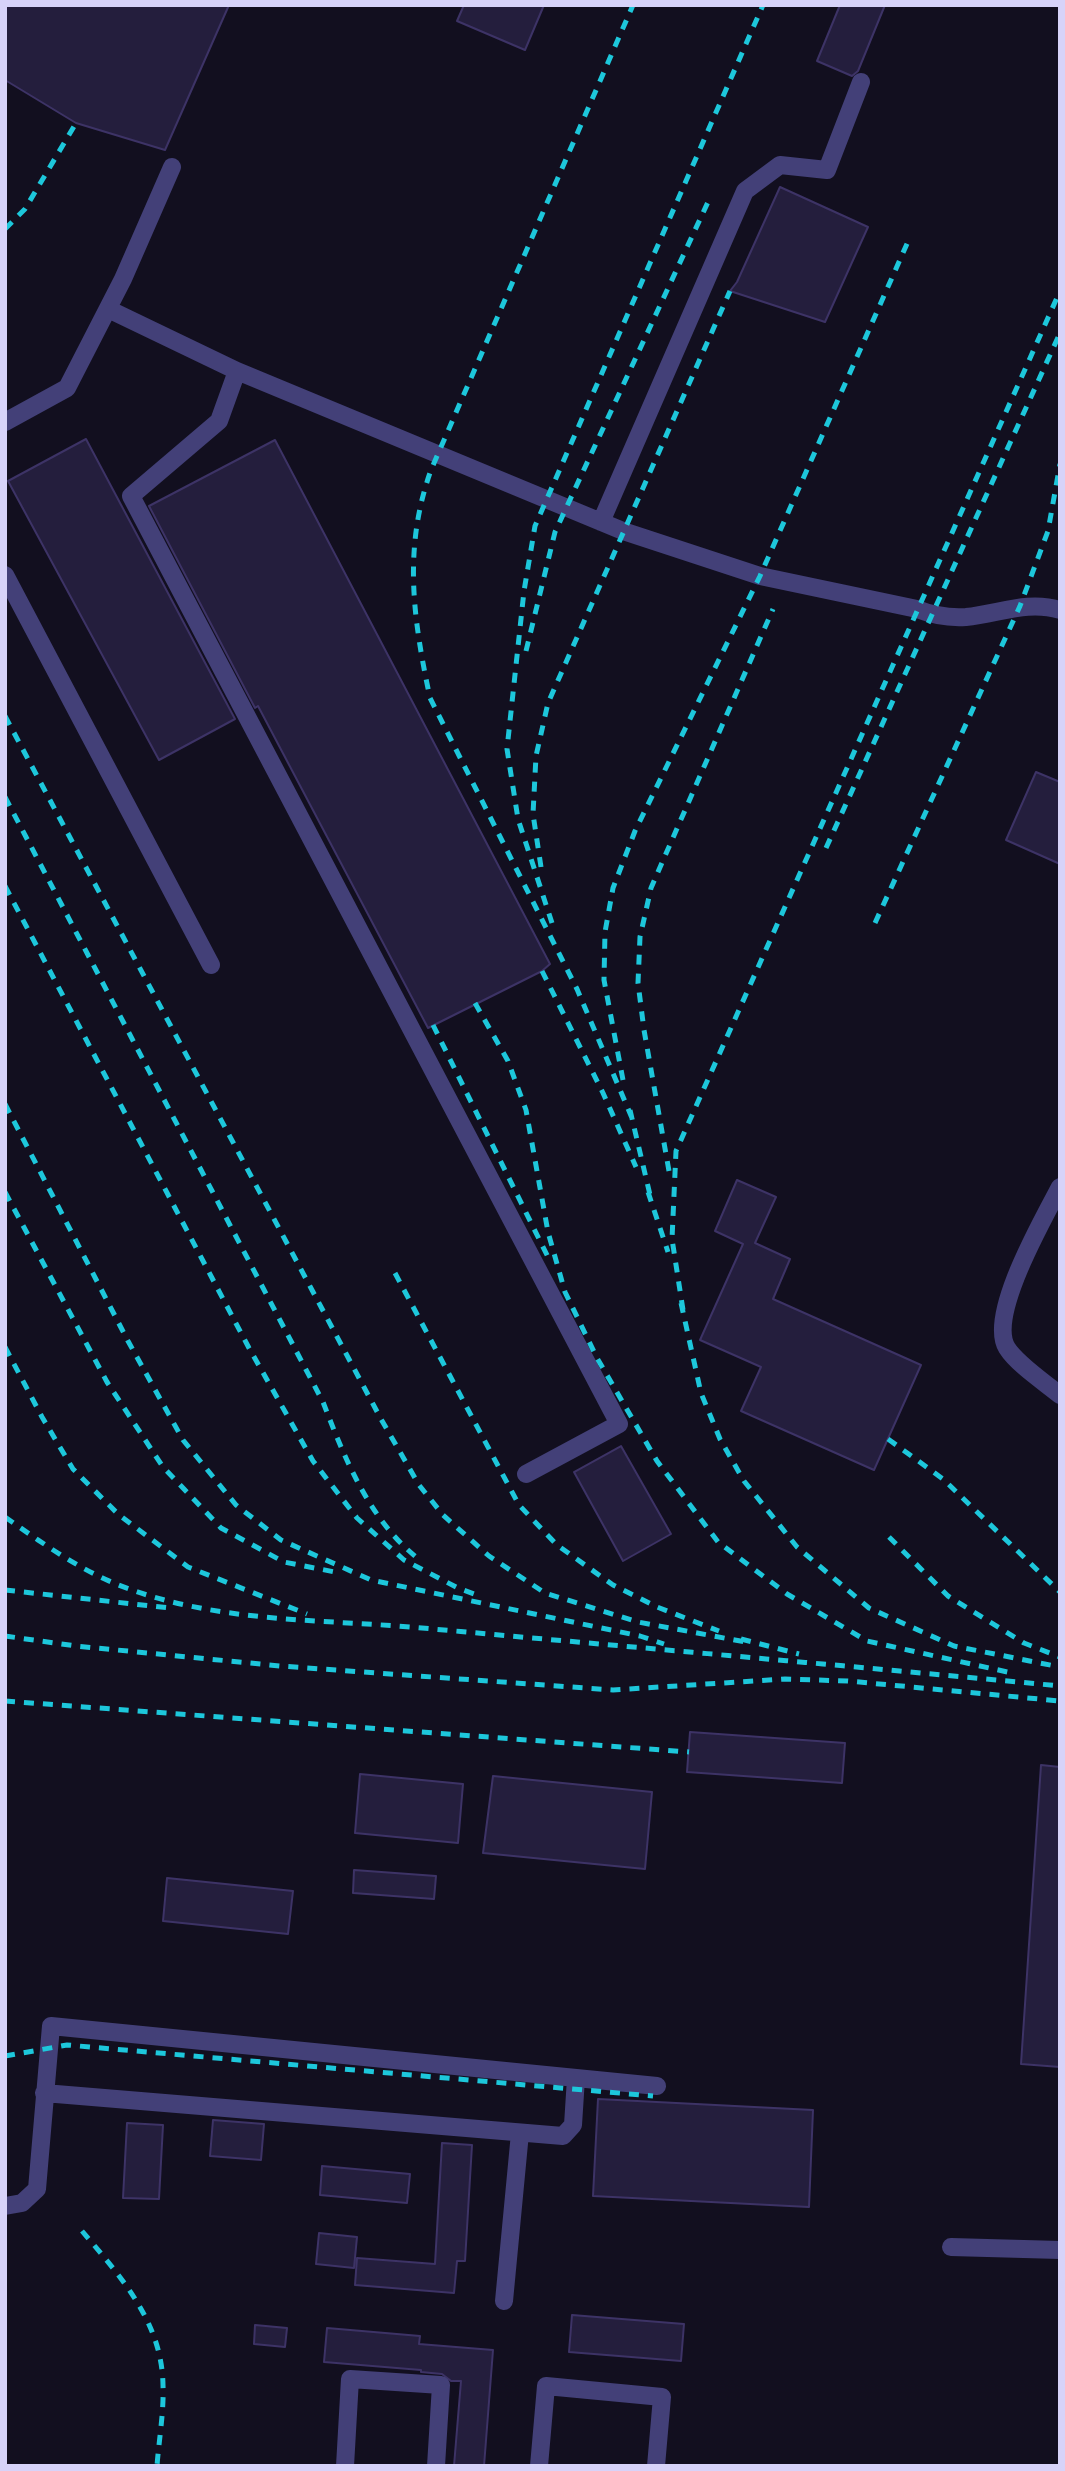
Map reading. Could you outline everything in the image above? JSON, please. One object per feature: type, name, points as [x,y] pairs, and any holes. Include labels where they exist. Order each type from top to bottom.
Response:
[{"type":"street","points":[[601,522],[745,191],[780,165],[827,170],[861,82]]},
{"type":"street","points":[[5,422],[67,388],[123,279],[172,167]]},
{"type":"street","points":[[108,309],[237,371],[601,522],[760,576],[917,609],[932,615],[965,617],[1020,606],[1046,606],[1060,610]]},
{"type":"street","points":[[237,371],[219,421],[131,496],[619,1424],[526,1474]]},
{"type":"street","points":[[5,575],[211,965]]},
{"type":"street","points":[[1060,1186],[1011,1289],[1002,1327],[1006,1347],[1060,1395]]},
{"type":"street","points":[[5,2206],[22,2203],[37,2189],[51,2026],[657,2086]]},
{"type":"street","points":[[44,2093],[563,2136],[573,2124],[576,2078]]},
{"type":"street","points":[[504,2301],[520,2133]]},
{"type":"street","points":[[951,2247],[1060,2250]]},
{"type":"street","points":[[345,2466],[350,2379],[441,2385],[436,2466]]},
{"type":"street","points":[[539,2466],[546,2386],[662,2397],[656,2466]]},
{"type":"building","points":[[5,5],[229,5],[165,150],[76,123],[5,80]]},
{"type":"building","points":[[464,5],[544,5],[525,50],[457,21]]},
{"type":"building","points":[[840,5],[885,5],[858,71],[852,76],[817,61]]},
{"type":"building","points":[[780,187],[868,227],[825,322],[730,291],[737,282]]},
{"type":"building","points":[[86,439],[235,719],[159,760],[8,481]]},
{"type":"building","points":[[275,440],[550,964],[542,971],[428,1028],[149,506]]},
{"type":"building","points":[[1036,772],[1060,782],[1060,864],[1006,840]]},
{"type":"building","points":[[737,1180],[776,1197],[755,1243],[790,1259],[773,1299],[921,1365],[874,1470],[741,1411],[761,1367],[700,1340],[743,1244],[715,1231]]},
{"type":"building","points":[[621,1446],[671,1534],[623,1561],[574,1472]]},
{"type":"building","points":[[690,1732],[845,1743],[842,1783],[687,1772]]},
{"type":"building","points":[[1041,1765],[1060,1767],[1060,2067],[1021,2064]]},
{"type":"building","points":[[360,1774],[463,1784],[458,1843],[355,1833]]},
{"type":"building","points":[[493,1776],[652,1792],[645,1869],[483,1853]]},
{"type":"building","points":[[354,1870],[436,1876],[434,1899],[353,1893]]},
{"type":"building","points":[[167,1878],[293,1891],[288,1934],[163,1921]]},
{"type":"building","points":[[598,2099],[813,2110],[809,2207],[593,2196]]},
{"type":"building","points":[[213,2120],[264,2124],[261,2160],[210,2156]]},
{"type":"building","points":[[127,2123],[163,2125],[159,2199],[123,2198]]},
{"type":"building","points":[[442,2143],[472,2145],[465,2261],[457,2261],[454,2293],[355,2285],[357,2258],[435,2264]]},
{"type":"building","points":[[322,2166],[410,2174],[407,2203],[320,2195]]},
{"type":"building","points":[[319,2233],[357,2237],[354,2268],[316,2264]]},
{"type":"building","points":[[572,2315],[684,2324],[681,2361],[569,2352]]},
{"type":"building","points":[[255,2325],[287,2328],[285,2347],[254,2344]]},
{"type":"building","points":[[327,2328],[420,2336],[419,2344],[493,2350],[484,2466],[454,2466],[461,2381],[451,2381],[442,2374],[421,2370],[324,2362]]},
{"type":"railway","points":[[632,1118],[577,989],[430,698],[415,611],[414,555],[422,499],[431,470],[633,5]]},
{"type":"railway","points":[[552,923],[518,819],[507,749],[524,591],[535,526],[763,5]]},
{"type":"railway","points":[[5,229],[25,209],[76,123]]},
{"type":"railway","points":[[526,651],[555,532],[708,202]]},
{"type":"railway","points":[[623,1080],[604,980],[605,932],[613,888],[635,831],[760,576],[910,237]]},
{"type":"railway","points":[[541,867],[533,814],[536,756],[548,703],[730,291]]},
{"type":"railway","points":[[683,1310],[672,1239],[676,1151],[1060,291]]},
{"type":"railway","points":[[826,848],[1060,333]]},
{"type":"railway","points":[[875,923],[1020,606],[1048,531],[1060,464]]},
{"type":"railway","points":[[669,1171],[638,983],[640,937],[651,888],[773,609]]},
{"type":"railway","points":[[5,716],[381,1419],[419,1485],[443,1515],[489,1556],[545,1593],[638,1622],[751,1643]]},
{"type":"railway","points":[[5,797],[323,1402],[361,1488],[387,1527],[402,1545],[420,1560]]},
{"type":"railway","points":[[5,886],[249,1348],[313,1461],[357,1518],[404,1560],[477,1595]]},
{"type":"railway","points":[[542,971],[603,1093],[636,1167]]},
{"type":"railway","points":[[475,1003],[508,1061],[526,1110],[548,1232],[565,1292],[597,1358],[657,1461],[718,1542],[787,1594],[867,1641],[1012,1673]]},
{"type":"railway","points":[[433,1025],[548,1257]]},
{"type":"railway","points":[[5,1104],[128,1341],[183,1440],[236,1505],[281,1540],[371,1580],[640,1636],[664,1644]]},
{"type":"railway","points":[[630,1110],[651,1199]]},
{"type":"railway","points":[[5,1192],[107,1382],[163,1467],[221,1528],[284,1562],[340,1573]]},
{"type":"railway","points":[[648,1192],[668,1252]]},
{"type":"railway","points":[[395,1273],[519,1505],[557,1545],[613,1585],[657,1607],[719,1631]]},
{"type":"railway","points":[[681,1303],[701,1393],[720,1439],[744,1481],[797,1547],[869,1608],[954,1646],[1060,1667]]},
{"type":"railway","points":[[5,1347],[73,1469],[118,1514],[188,1567],[307,1614]]},
{"type":"railway","points":[[888,1439],[943,1479],[1060,1592]]},
{"type":"railway","points":[[5,1517],[98,1576],[132,1590],[205,1609],[243,1615],[433,1629],[1060,1686]]},
{"type":"railway","points":[[889,1537],[948,1596],[1024,1643],[1060,1657]]},
{"type":"railway","points":[[5,1590],[170,1608]]},
{"type":"railway","points":[[5,1636],[76,1646],[280,1666],[613,1690],[785,1679],[848,1681],[1060,1701]]},
{"type":"railway","points":[[741,1639],[799,1654]]},
{"type":"railway","points":[[5,1701],[689,1752]]},
{"type":"railway","points":[[5,2056],[67,2045],[653,2096]]},
{"type":"railway","points":[[82,2231],[125,2283],[155,2341],[161,2362],[163,2385],[157,2466]]}]
